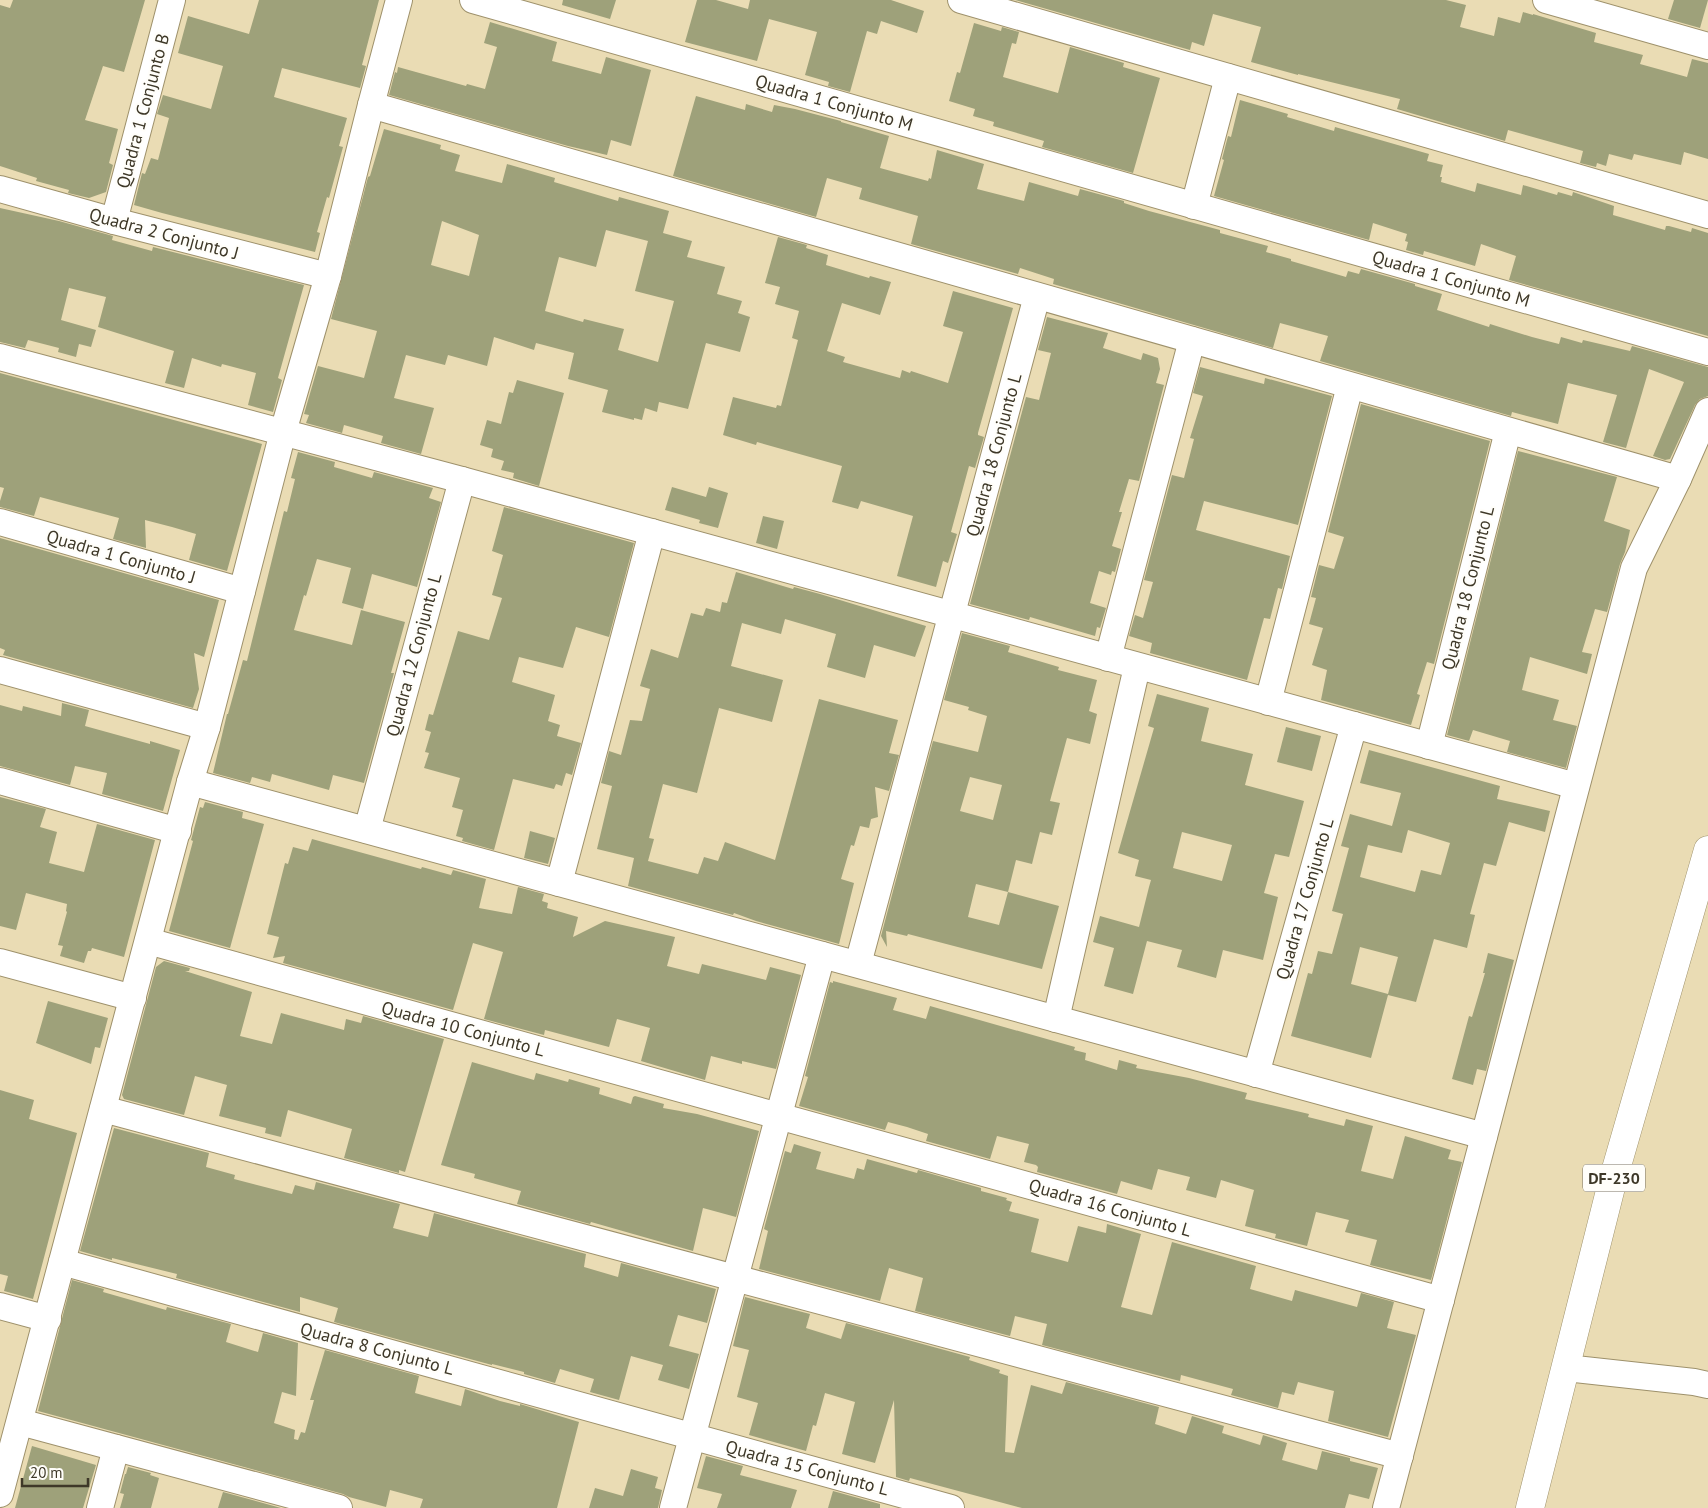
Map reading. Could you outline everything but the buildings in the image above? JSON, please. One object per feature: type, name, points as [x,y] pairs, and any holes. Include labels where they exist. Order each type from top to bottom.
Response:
[{"type":"main road","name":"DF-230","points":[[1530,1508],[1612,1183],[1706,865]]},
{"type":"street","name":"Quadra 1 Conjunto B","points":[[114,221],[172,0]]},
{"type":"street","points":[[0,1494],[190,782],[207,727],[283,432],[328,276],[399,0]]},
{"type":"street","name":"Quadra 1 Conjunto M","points":[[473,0],[1708,352]]},
{"type":"street","points":[[961,0],[1708,215]]},
{"type":"street","points":[[1546,0],[1708,46]]},
{"type":"street","points":[[1194,206],[1228,77]]},
{"type":"street","points":[[371,105],[1678,479]]},
{"type":"street","name":"Quadra 2 Conjunto J","points":[[0,189],[114,221],[328,276]]},
{"type":"street","name":"Quadra 18 Conjunto L","points":[[858,964],[1037,296]]},
{"type":"street","points":[[1108,658],[1192,340]]},
{"type":"street","points":[[0,357],[462,480],[1137,667],[1576,786]]},
{"type":"street","points":[[1268,702],[1350,386]]},
{"type":"street","points":[[1386,1508],[1634,568],[1705,423]]},
{"type":"street","name":"Quadra 18 Conjunto L","points":[[1428,746],[1508,431]]},
{"type":"street","name":"Quadra 12 Conjunto L","points":[[367,830],[462,480]]},
{"type":"street","name":"Quadra 1 Conjunto J","points":[[0,522],[242,591]]},
{"type":"street","points":[[559,883],[652,532]]},
{"type":"street","points":[[1056,1018],[1137,667]]},
{"type":"street","points":[[0,670],[207,727]]},
{"type":"street","name":"Quadra 17 Conjunto L","points":[[1256,1074],[1354,725]]},
{"type":"street","points":[[0,781],[178,831]]},
{"type":"street","points":[[190,782],[1484,1136]]},
{"type":"street","name":"Quadra 10 Conjunto L","points":[[148,941],[778,1116]]},
{"type":"street","points":[[673,1508],[822,955]]},
{"type":"street","points":[[0,962],[133,998]]},
{"type":"street","points":[[103,1109],[1400,1456]]},
{"type":"street","name":"Quadra 16 Conjunto L","points":[[778,1116],[1441,1300]]},
{"type":"street","name":"Quadra 8 Conjunto L","points":[[62,1262],[692,1436]]},
{"type":"street","points":[[0,1306],[48,1319]]},
{"type":"street","points":[[1566,1368],[1708,1385]]},
{"type":"street","points":[[20,1422],[338,1508]]},
{"type":"street","name":"Quadra 15 Conjunto L","points":[[692,1436],[951,1508]]},
{"type":"street","points":[[100,1508],[116,1448]]}]
